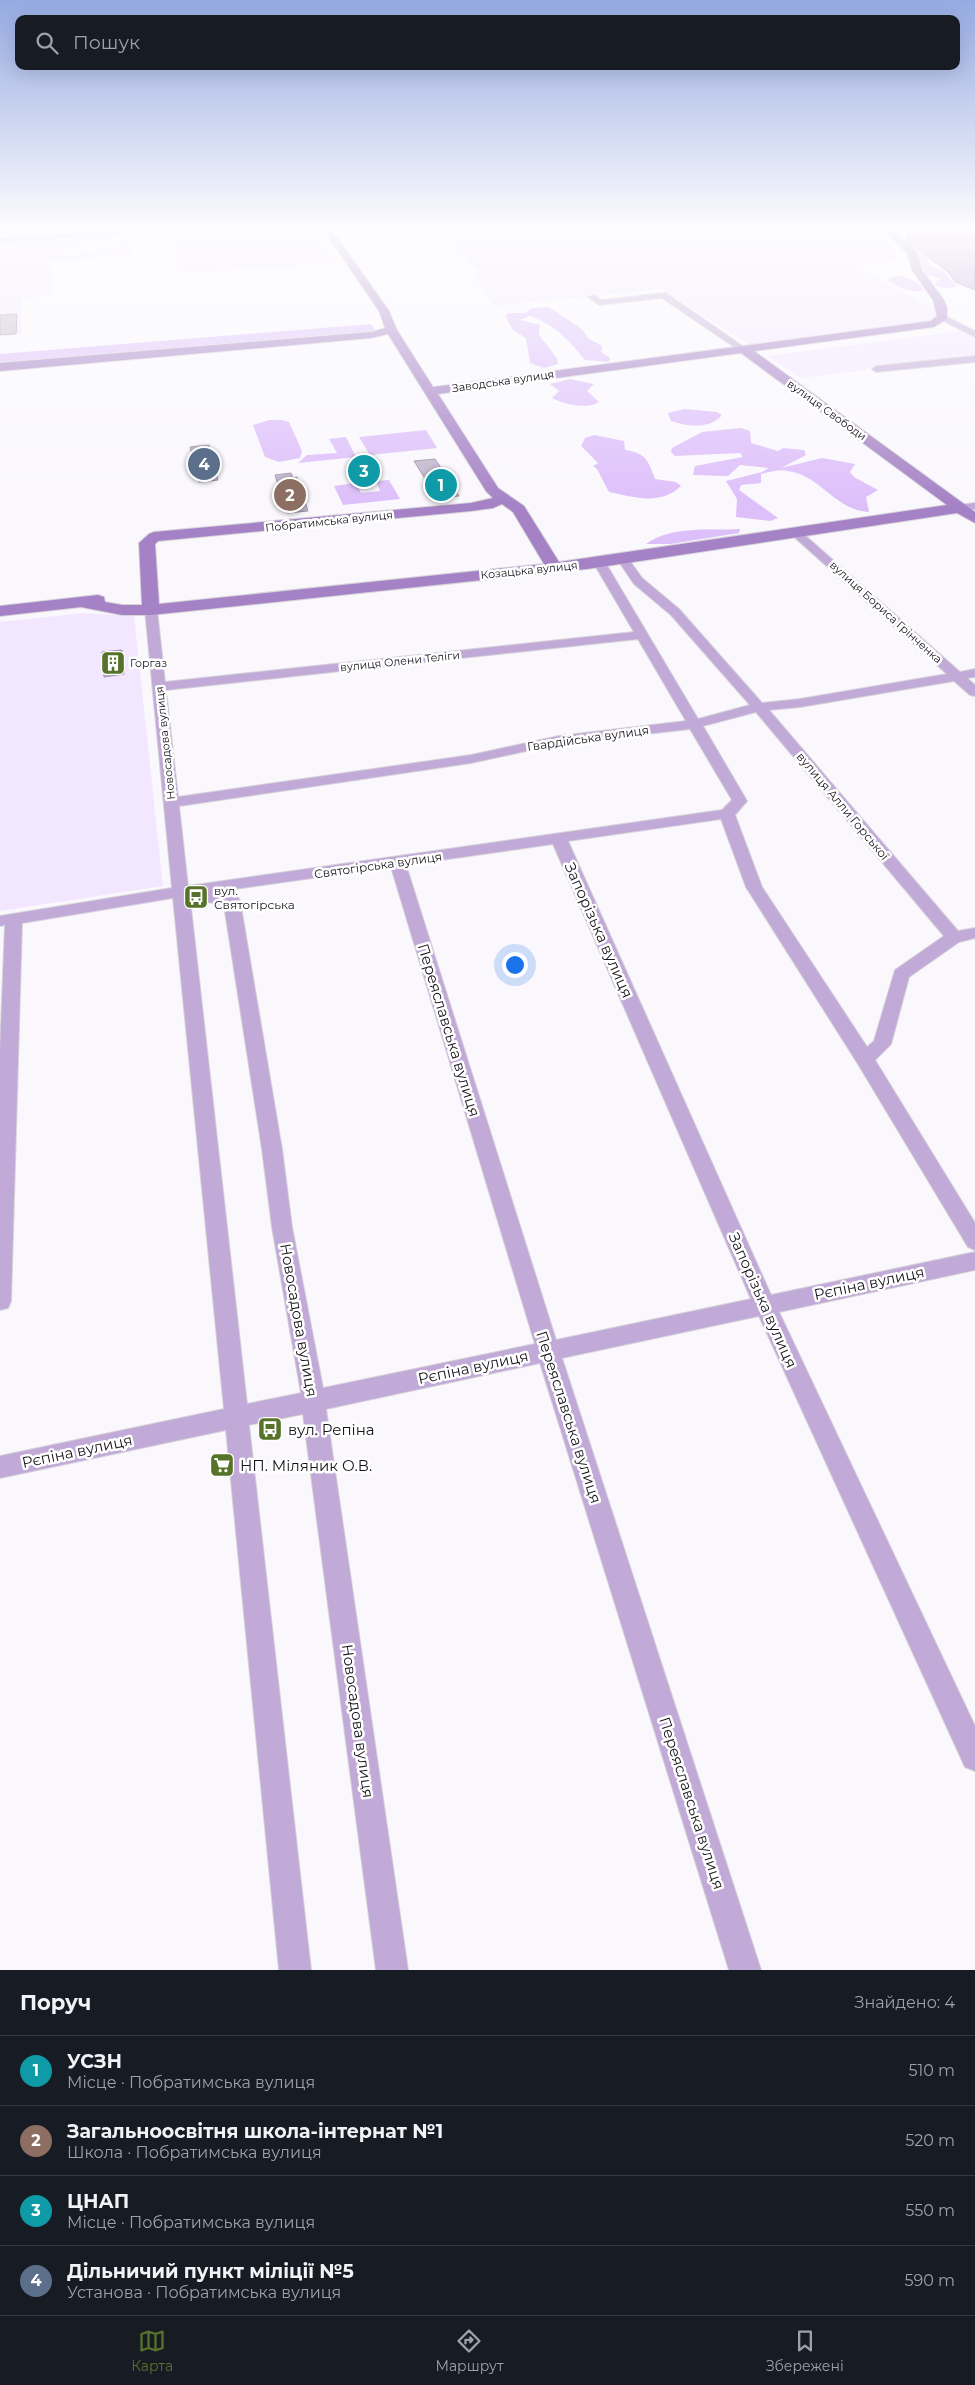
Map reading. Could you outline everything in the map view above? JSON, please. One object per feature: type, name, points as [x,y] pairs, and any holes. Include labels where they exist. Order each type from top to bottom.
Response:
[{"type":"street","points":[[388,321],[391,330],[493,491],[519,508],[554,568]]},
{"type":"street","points":[[391,330],[393,321]]},
{"type":"street","name":"вулиця Свободи","points":[[701,321],[743,349],[975,519]]},
{"type":"street","name":"Заводська вулиця","points":[[430,391],[743,349],[918,328],[934,324],[938,321]]},
{"type":"street","points":[[950,321],[975,334]]},
{"type":"street","points":[[354,324],[391,330]]},
{"type":"street","points":[[0,367],[371,335],[391,330]]},
{"type":"street","points":[[192,337],[196,350]]},
{"type":"street","points":[[876,370],[975,359]]},
{"type":"street","name":"Побратимська вулиця","points":[[154,537],[471,507],[494,504],[502,498]]},
{"type":"street","name":"Козацька вулиця","points":[[0,611],[81,602],[122,610],[151,602],[554,568],[975,506]]},
{"type":"street","name":"вулиця Бориса Грінченка","points":[[796,532],[975,692]]},
{"type":"street","name":"Новосадова вулиця","points":[[154,537],[147,543],[159,687],[295,1970]]},
{"type":"street","name":"вулиця Алли Горської","points":[[623,559],[638,581],[675,612],[759,707],[954,937]]},
{"type":"street","points":[[599,562],[740,801],[727,814],[754,886],[865,1059],[975,1241]]},
{"type":"street","name":"вулиця Олени Теліги","points":[[159,687],[642,635]]},
{"type":"street","name":"Гвардійська вулиця","points":[[171,803],[471,759],[559,740],[694,724],[759,707],[800,703],[975,674]]},
{"type":"street","name":"Святогірська вулиця","points":[[7,920],[181,892],[727,814]]},
{"type":"street","name":"Запорізька вулиця","points":[[559,839],[765,1305],[975,1757]]},
{"type":"street","name":"Переяславська вулиця","points":[[397,862],[548,1351],[745,1970]]},
{"type":"street","name":"Новосадова вулиця","points":[[181,892],[232,901],[272,1149],[282,1227],[313,1401],[392,1970]]},
{"type":"street","points":[[0,1301],[7,920]]},
{"type":"street","points":[[865,1059],[882,1044],[901,974],[954,937],[975,932]]},
{"type":"street","name":"Рєпіна вулиця","points":[[0,1467],[975,1261]]},
{"type":"shaded area","points":[[0,321],[21,321],[21,334],[0,335]]},
{"type":"shaded area","points":[[508,321],[524,321],[540,325],[539,335],[557,358],[558,364],[544,368],[530,363],[526,338],[513,330]]},
{"type":"shaded area","points":[[541,321],[570,321],[582,329],[588,338],[602,346],[601,352],[610,358],[609,362],[585,360],[554,328]]},
{"type":"shaded area","points":[[712,321],[930,321],[930,321],[750,345]]},
{"type":"shaded area","points":[[371,324],[377,333],[0,365],[0,354]]},
{"type":"shaded area","points":[[961,331],[975,339],[975,357],[882,364],[864,370],[801,378],[767,356]]},
{"type":"shaded area","points":[[570,379],[594,384],[587,391],[599,402],[582,406],[552,398],[559,391],[550,384]]},
{"type":"shaded area","points":[[684,409],[717,412],[722,415],[711,423],[698,426],[671,421],[668,413]]},
{"type":"shaded area","points":[[269,420],[289,422],[302,451],[300,458],[279,462],[265,457],[253,425]]},
{"type":"shaded area","points":[[741,428],[750,431],[751,443],[778,451],[783,448],[804,450],[806,455],[781,468],[822,458],[855,464],[850,472],[854,477],[878,490],[866,497],[869,512],[847,506],[810,479],[799,474],[781,470],[761,474],[761,483],[741,485],[739,490],[778,518],[770,521],[736,517],[737,499],[726,481],[762,472],[769,468],[740,465],[728,476],[693,475],[695,466],[743,457],[740,453],[675,456],[671,452],[672,448],[702,432]]},
{"type":"shaded area","points":[[426,430],[437,448],[370,455],[359,437]]},
{"type":"shaded area","points":[[594,435],[624,441],[625,450],[638,453],[645,458],[655,479],[676,482],[681,486],[673,492],[656,498],[637,498],[609,492],[597,469],[593,466],[598,463],[581,446],[585,438]]},
{"type":"shaded area","points":[[346,437],[356,457],[298,463],[307,455],[337,453],[329,439]]},
{"type":"shaded area","points":[[389,480],[400,499],[343,505],[334,486],[356,483],[361,493],[380,491],[376,481]]},
{"type":"shaded area","points":[[740,529],[739,533],[670,544],[646,544],[656,538],[679,531]]},
{"type":"shaded area","points":[[84,613],[134,616],[163,886],[0,911],[0,622]]},
{"type":"building","points":[[0,321],[17,321],[16,334],[0,335]]},
{"type":"building","points":[[209,445],[218,480],[199,482],[190,447]]},
{"type":"building","points":[[435,459],[459,496],[437,498],[414,461]]},
{"type":"building","points":[[372,463],[378,477],[355,479],[349,465]]},
{"type":"building","points":[[291,473],[293,478],[297,477],[308,511],[287,513],[275,475]]},
{"type":"building","name":"Горгаз","points":[[122,650],[124,674],[104,677],[102,652]]},
{"type":"place","name":"Дільничий пункт міліції №5","points":[[204,464]]},
{"type":"place","name":"ЦНАП","points":[[364,471]]},
{"type":"place","name":"УСЗН","points":[[441,485]]},
{"type":"place","name":"Загальноосвітня школа-інтернат №1","points":[[290,495]]},
{"type":"place","name":"Горгаз","points":[[113,663]]},
{"type":"place","name":"вул. Святогірська","points":[[196,897]]},
{"type":"place","name":"вул. Репіна","points":[[270,1429]]},
{"type":"place","name":"НП. Міляник О.В.","points":[[222,1465]]}]
